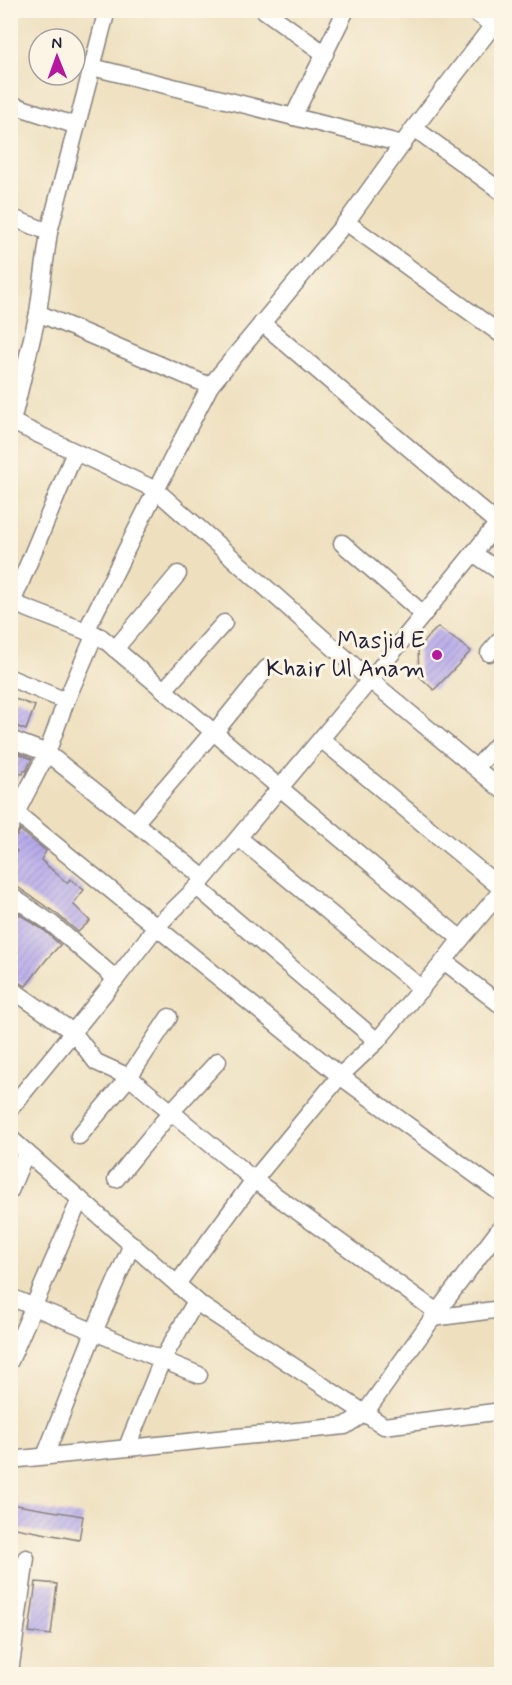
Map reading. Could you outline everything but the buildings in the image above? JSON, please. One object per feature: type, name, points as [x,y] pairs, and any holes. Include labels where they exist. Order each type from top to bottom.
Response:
[{"type":"street","points":[[107,10],[49,232],[38,313],[11,424],[156,490],[370,680],[501,790]]},
{"type":"street","points":[[264,10],[325,54]]},
{"type":"street","points":[[292,117],[346,10]]},
{"type":"street","points":[[476,10],[498,26],[414,128],[346,222],[210,386],[156,490],[91,633],[47,753],[12,818],[157,926],[340,1076],[501,1194]]},
{"type":"street","points":[[92,67],[402,144]]},
{"type":"street","points":[[10,104],[77,126]]},
{"type":"street","points":[[414,128],[501,192]]},
{"type":"street","points":[[10,217],[49,232]]},
{"type":"street","points":[[346,222],[501,335]]},
{"type":"street","points":[[38,313],[210,386]]},
{"type":"street","points":[[10,1109],[117,979],[157,926],[239,838],[499,520],[262,323]]},
{"type":"street","points":[[75,452],[11,603],[101,637],[461,939]]},
{"type":"street","points":[[342,543],[423,614]]},
{"type":"street","points":[[473,553],[501,573]]},
{"type":"street","points":[[115,649],[177,574]]},
{"type":"street","points":[[164,690],[224,623]]},
{"type":"street","points":[[489,653],[501,638]]},
{"type":"street","points":[[135,823],[267,668]]},
{"type":"street","points":[[10,678],[66,701]]},
{"type":"street","points":[[10,739],[47,753],[135,823],[378,1041]]},
{"type":"street","points":[[177,1284],[254,1180],[340,1076],[378,1041],[501,890],[321,739]]},
{"type":"street","points":[[476,768],[501,739]]},
{"type":"street","points":[[239,838],[422,989]]},
{"type":"street","points":[[10,895],[51,923],[117,979]]},
{"type":"street","points":[[444,961],[499,998]]},
{"type":"street","points":[[10,988],[72,1032],[96,1062],[129,1077],[254,1180],[435,1315],[501,1309]]},
{"type":"street","points":[[79,1136],[129,1077],[169,1017]]},
{"type":"street","points":[[116,1179],[171,1112],[218,1061]]},
{"type":"street","points":[[10,1138],[196,1301],[384,1426],[501,1411]]},
{"type":"street","points":[[10,1191],[26,1152]]},
{"type":"street","points":[[10,1361],[80,1199]]},
{"type":"street","points":[[10,1460],[345,1426],[365,1413],[501,1226]]},
{"type":"street","points":[[45,1456],[132,1244]]},
{"type":"street","points":[[10,1297],[199,1375]]},
{"type":"street","points":[[127,1447],[162,1360],[196,1301]]},
{"type":"street","points":[[10,1672],[26,1558]]},
{"type":"place","name":"Masjid E Khair Ul Anam","points":[[437,655]]}]
